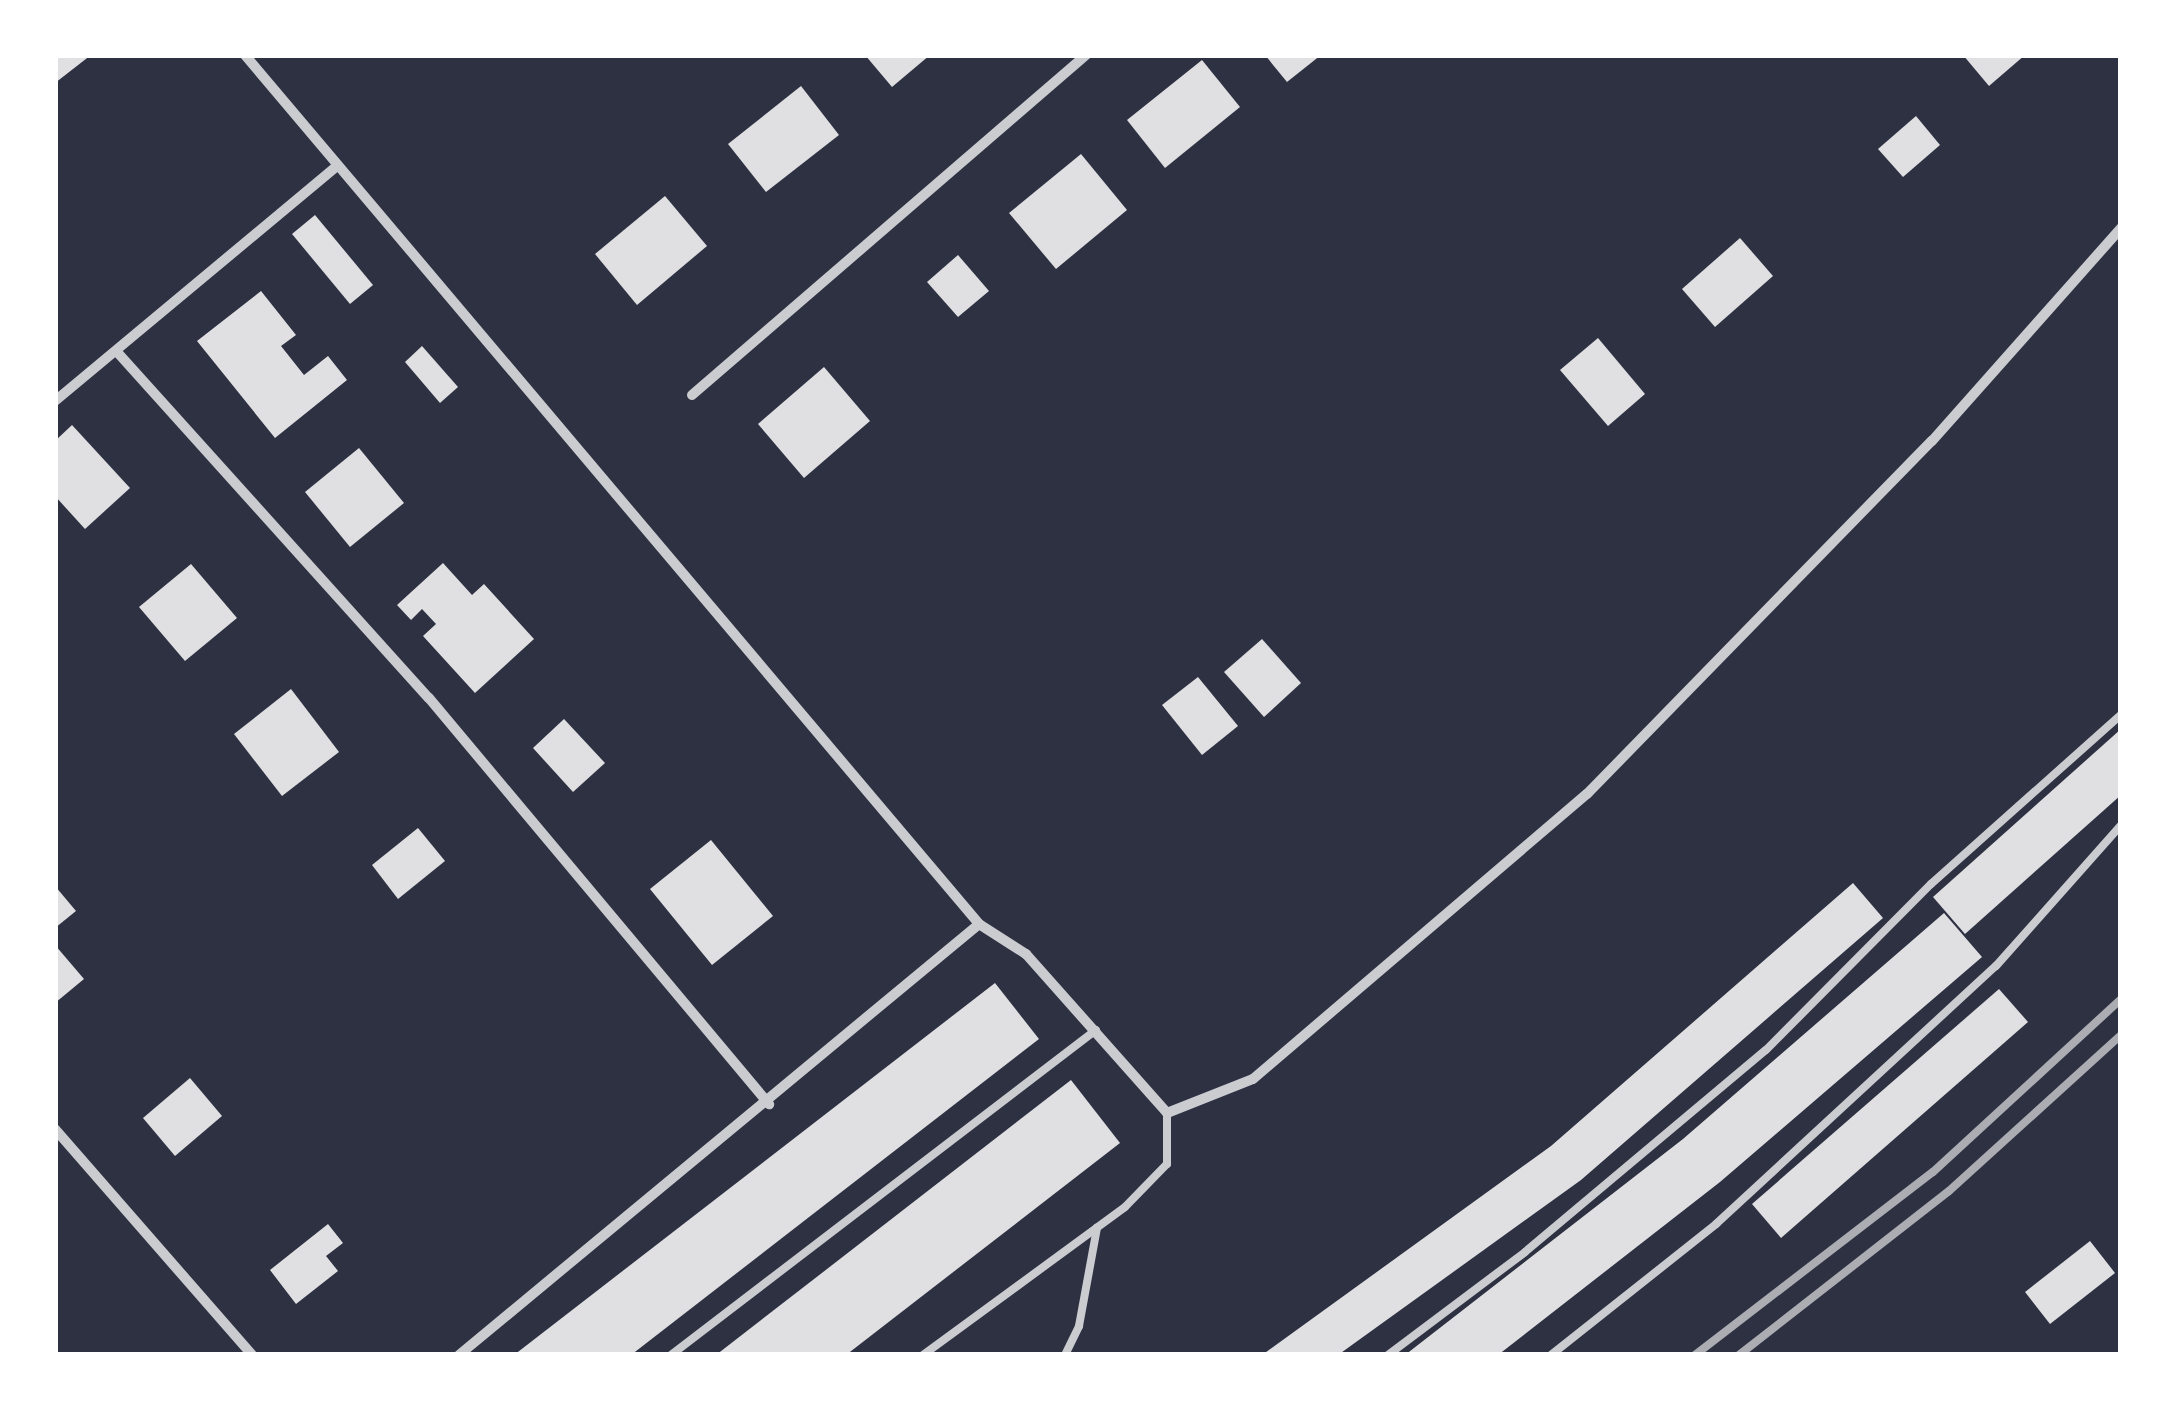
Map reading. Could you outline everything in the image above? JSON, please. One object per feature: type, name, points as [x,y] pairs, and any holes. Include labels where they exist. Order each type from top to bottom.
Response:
[{"type":"street","points":[[246,55],[979,924],[1026,954],[1167,1113],[1253,1079],[1586,794],[1932,441],[2121,228]]},
{"type":"street","points":[[692,395],[1086,55]]},
{"type":"street","points":[[55,401],[118,353],[338,166]]},
{"type":"street","points":[[118,353],[429,698],[769,1104]]},
{"type":"street","points":[[459,1355],[769,1104],[979,924]]},
{"type":"street","points":[[55,1129],[252,1355]]},
{"type":"lane","points":[[1388,1355],[1525,1252],[1766,1050],[1931,884],[2121,715]]},
{"type":"lane","points":[[1552,1355],[1716,1224],[1996,966],[2121,825]]},
{"type":"lane","points":[[671,1355],[1096,1030]]},
{"type":"lane","points":[[923,1355],[1097,1228],[1167,1164],[1167,1113]]},
{"type":"lane","points":[[1065,1355],[1080,1326],[1097,1228]]},
{"type":"building","points":[[55,55],[91,55],[55,83]]},
{"type":"building","points":[[865,55],[930,55],[892,87]]},
{"type":"building","points":[[1265,55],[1321,55],[1287,82]]},
{"type":"building","points":[[1963,55],[2025,55],[1989,86]]},
{"type":"building","points":[[1202,60],[1240,107],[1165,168],[1127,120]]},
{"type":"building","points":[[801,86],[839,135],[766,192],[728,144]]},
{"type":"building","points":[[1916,116],[1940,145],[1903,177],[1878,149]]},
{"type":"building","points":[[1081,154],[1127,210],[1056,269],[1009,213]]},
{"type":"building","points":[[665,196],[707,246],[637,305],[595,254]]},
{"type":"building","points":[[315,215],[373,285],[350,304],[292,234]]},
{"type":"building","points":[[1740,238],[1773,276],[1715,327],[1682,289]]},
{"type":"building","points":[[958,255],[989,291],[958,317],[927,282]]},
{"type":"building","points":[[261,291],[296,335],[281,346],[304,375],[328,356],[347,380],[275,438],[197,341]]},
{"type":"building","points":[[1598,338],[1645,394],[1608,426],[1560,370]]},
{"type":"building","points":[[422,346],[458,387],[440,403],[405,362]]},
{"type":"building","points":[[824,367],[870,421],[804,478],[758,424]]},
{"type":"building","points":[[72,425],[130,488],[85,529],[55,496],[55,441]]},
{"type":"building","points":[[359,448],[404,503],[350,547],[305,492]]},
{"type":"building","points":[[443,563],[472,595],[484,584],[534,639],[475,693],[423,636],[436,624],[422,609],[411,620],[397,605]]},
{"type":"building","points":[[191,564],[237,618],[185,661],[139,607]]},
{"type":"building","points":[[1262,639],[1301,683],[1264,717],[1224,672]]},
{"type":"building","points":[[1198,677],[1238,726],[1202,755],[1162,705]]},
{"type":"building","points":[[291,689],[339,752],[282,796],[234,734]]},
{"type":"building","points":[[564,719],[605,763],[573,792],[533,748]]},
{"type":"building","points":[[2121,729],[2121,795],[1965,934],[1933,897]]},
{"type":"building","points":[[418,828],[445,861],[398,899],[372,865]]},
{"type":"building","points":[[711,840],[773,916],[712,965],[650,889]]},
{"type":"building","points":[[1853,883],[1883,918],[1581,1180],[1338,1355],[1262,1355],[1551,1146]]},
{"type":"building","points":[[55,886],[76,911],[55,928]]},
{"type":"building","points":[[1944,913],[1982,957],[1720,1182],[1498,1355],[1405,1355],[1683,1139]]},
{"type":"building","points":[[55,945],[84,979],[55,1003]]},
{"type":"building","points":[[995,983],[1039,1039],[631,1355],[514,1355]]},
{"type":"building","points":[[1999,989],[2028,1022],[1781,1238],[1752,1204]]},
{"type":"building","points":[[190,1078],[222,1116],[175,1156],[143,1118]]},
{"type":"building","points":[[1071,1080],[1120,1143],[846,1355],[716,1355]]},
{"type":"building","points":[[328,1224],[343,1243],[326,1256],[338,1271],[296,1304],[270,1270]]},
{"type":"building","points":[[2090,1241],[2115,1273],[2050,1324],[2025,1292]]},
{"type":"railway","points":[[1695,1355],[1933,1172],[2121,999]]},
{"type":"railway","points":[[1739,1355],[1949,1191],[2121,1035]]}]
